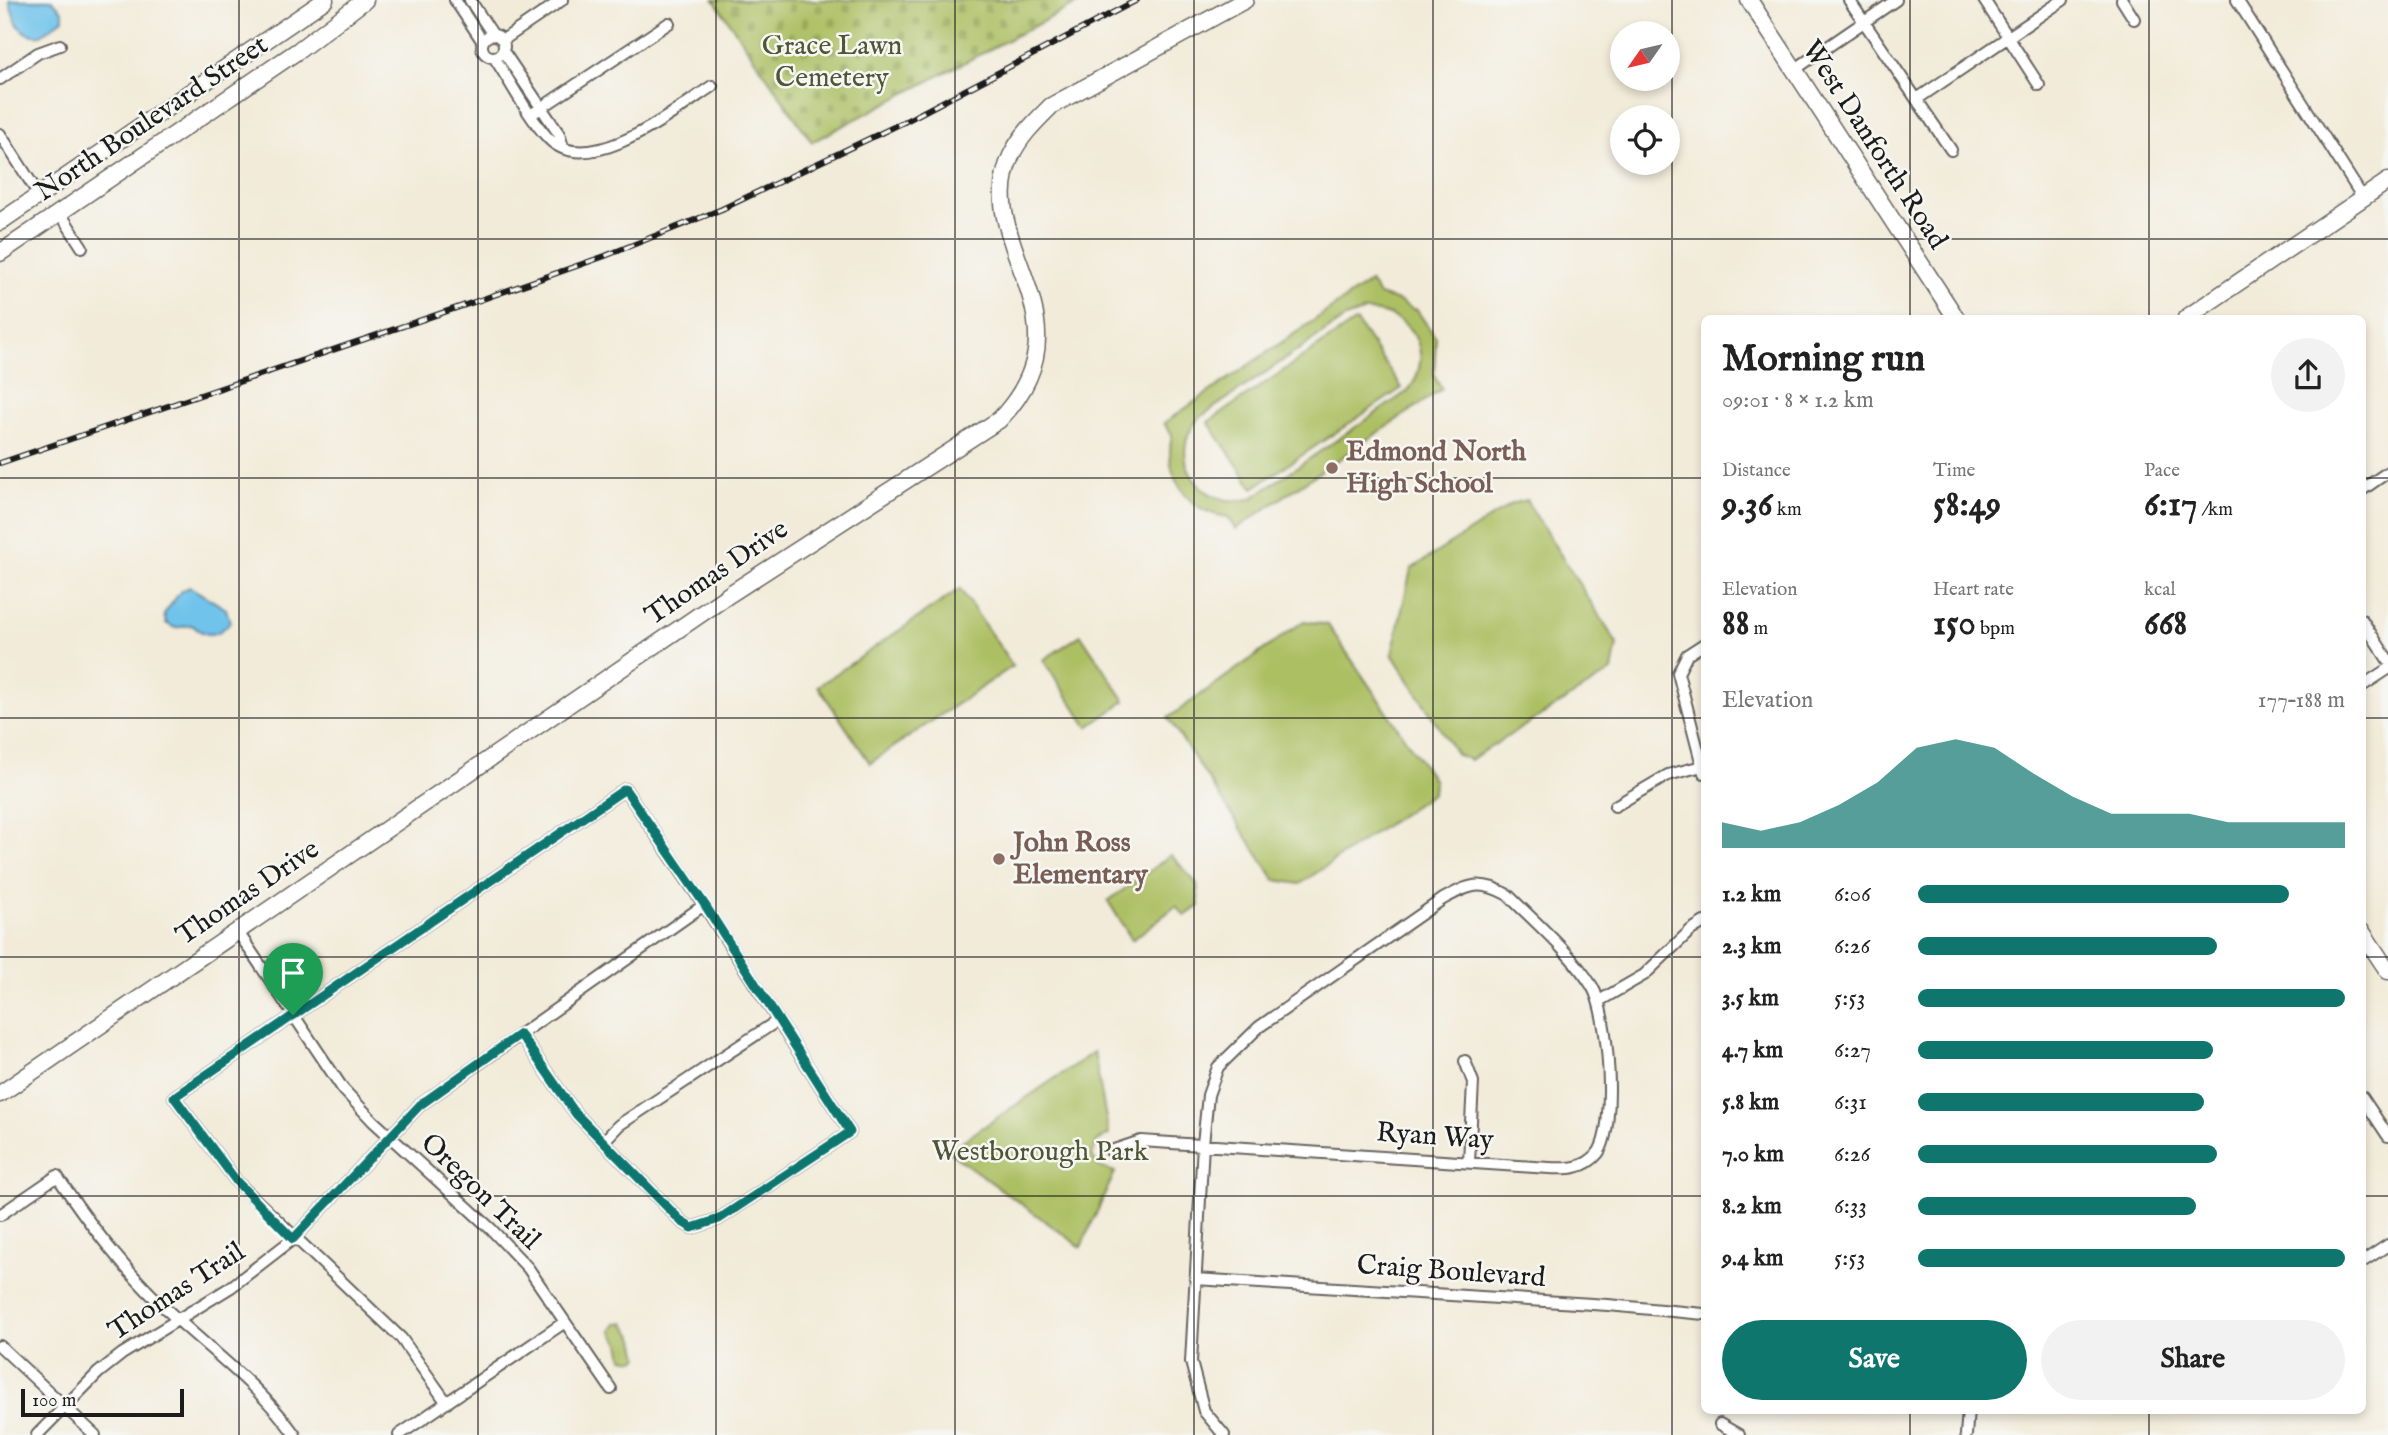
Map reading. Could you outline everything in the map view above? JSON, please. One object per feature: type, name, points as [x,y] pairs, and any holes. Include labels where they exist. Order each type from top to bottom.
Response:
[{"type":"street","name":"North Boulevard Street","points":[[0,222],[325,0]]},
{"type":"street","name":"North Boulevard Street","points":[[0,253],[299,50],[365,0]]},
{"type":"street","points":[[455,0],[495,45]]},
{"type":"street","points":[[470,0],[537,111],[559,134],[563,147],[573,153],[586,153],[639,135],[712,86]]},
{"type":"street","points":[[495,45],[562,0]]},
{"type":"street","name":"Thomas Drive","points":[[0,1094],[730,594],[999,420],[1025,388],[1037,346],[1036,314],[1006,216],[1005,177],[1010,157],[1033,122],[1051,106],[1245,0]]},
{"type":"street","name":"West Danforth Road","points":[[1749,0],[1954,315]]},
{"type":"street","points":[[1849,0],[1951,150]]},
{"type":"street","points":[[1794,70],[1896,0]]},
{"type":"street","points":[[1984,0],[2039,85]]},
{"type":"street","points":[[1916,99],[2063,0]]},
{"type":"street","points":[[2122,0],[2134,19]]},
{"type":"street","points":[[2237,0],[2363,198]]},
{"type":"street","points":[[537,111],[669,23]]},
{"type":"street","points":[[0,79],[38,53],[60,45]]},
{"type":"street","points":[[0,134],[39,195],[60,212],[82,247]]},
{"type":"street","points":[[2190,315],[2388,181]]},
{"type":"street","points":[[2366,487],[2388,472]]},
{"type":"street","points":[[2366,626],[2388,660]]},
{"type":"street","points":[[1701,645],[1687,655],[1678,673],[1701,761]]},
{"type":"street","points":[[2366,683],[2388,669]]},
{"type":"street","points":[[1615,806],[1668,775],[1701,769]]},
{"type":"street","points":[[447,1403],[401,1338],[293,1239],[237,1182],[174,1097],[625,789],[705,905],[850,1132],[719,1219],[692,1228],[682,1222],[576,1114],[520,1034]]},
{"type":"street","points":[[1224,1435],[1204,1411],[1192,1372],[1195,1279],[1208,1095],[1218,1067],[1231,1051],[1259,1027],[1468,885],[1496,888],[1508,895],[1583,975],[1599,1001],[1644,975],[1701,924]]},
{"type":"street","name":"Thomas Trail","points":[[37,1435],[64,1406],[122,1353],[231,1287],[293,1239],[388,1136],[447,1084],[705,905]]},
{"type":"street","name":"Oregon Trail","points":[[238,932],[343,1089],[388,1136],[512,1250],[528,1268],[611,1390]]},
{"type":"street","points":[[2366,938],[2388,971]]},
{"type":"street","name":"Ryan Way","points":[[1111,1151],[1141,1141],[1573,1168],[1584,1165],[1599,1151],[1605,1126],[1609,1046],[1599,1001]]},
{"type":"street","points":[[604,1141],[619,1125],[777,1021]]},
{"type":"street","points":[[1465,1061],[1473,1082],[1469,1162]]},
{"type":"street","points":[[2366,1103],[2388,1136]]},
{"type":"street","points":[[0,1215],[57,1176],[103,1243],[176,1319],[267,1401],[295,1435]]},
{"type":"street","points":[[2366,1259],[2388,1245]]},
{"type":"street","name":"Craig Boulevard","points":[[1195,1279],[1608,1305],[1701,1314]]},
{"type":"street","points":[[399,1435],[565,1322]]},
{"type":"street","points":[[0,1346],[95,1435]]},
{"type":"street","points":[[1966,1435],[1968,1414]]},
{"type":"street","points":[[1720,1424],[1739,1435]]},
{"type":"green space","name":"Grace Lawn Cemetery","points":[[714,0],[1084,0],[812,142]]},
{"type":"green space","points":[[1370,282],[1379,295],[1416,309],[1436,338],[1434,376],[1442,389],[1236,529],[1228,517],[1200,508],[1181,489],[1171,464],[1172,435],[1164,423]],"holes":[[[1365,311],[1395,318],[1415,336],[1420,362],[1408,391],[1252,498],[1234,501],[1204,490],[1187,465],[1185,449],[1189,434],[1199,418],[1345,318]]]},
{"type":"green space","points":[[1356,321],[1402,388],[1253,488],[1208,422]]},
{"type":"green space","points":[[1526,500],[1617,644],[1612,671],[1470,760],[1457,755],[1392,654],[1411,569],[1512,504]]},
{"type":"green space","points":[[960,589],[1013,666],[870,763],[818,686]]},
{"type":"green space","points":[[1304,621],[1328,625],[1434,781],[1433,793],[1300,884],[1275,880],[1168,718]]},
{"type":"green space","points":[[1081,635],[1125,701],[1088,727],[1043,660]]},
{"type":"green space","points":[[1171,855],[1197,884],[1199,906],[1185,916],[1176,906],[1132,940],[1108,901]]},
{"type":"green space","name":"Westborough Park","points":[[1094,1052],[1109,1135],[1097,1141],[1092,1156],[1099,1167],[1115,1172],[1081,1247],[948,1151]]},
{"type":"green space","points":[[624,1322],[635,1339],[639,1357],[635,1360],[623,1358],[620,1343],[611,1331],[616,1324]]},
{"type":"water","points":[[9,0],[52,0],[63,12],[63,19],[41,35],[27,33],[18,25]]},
{"type":"water","points":[[190,587],[226,609],[230,622],[221,631],[207,634],[192,625],[175,628],[166,623],[164,614],[181,591]]},
{"type":"railway","points":[[0,463],[480,300],[605,256],[722,209],[904,122],[1137,0]]},
{"type":"place","name":"Edmond North High School","points":[[1332,468]]},
{"type":"place","name":"John Ross Elementary","points":[[999,859]]},
{"type":"route","points":[[625,789],[705,905],[850,1132],[719,1219],[692,1228],[682,1222],[576,1114],[520,1034],[420,1105],[293,1239],[237,1182],[174,1097],[293,1015],[625,789]]}]
